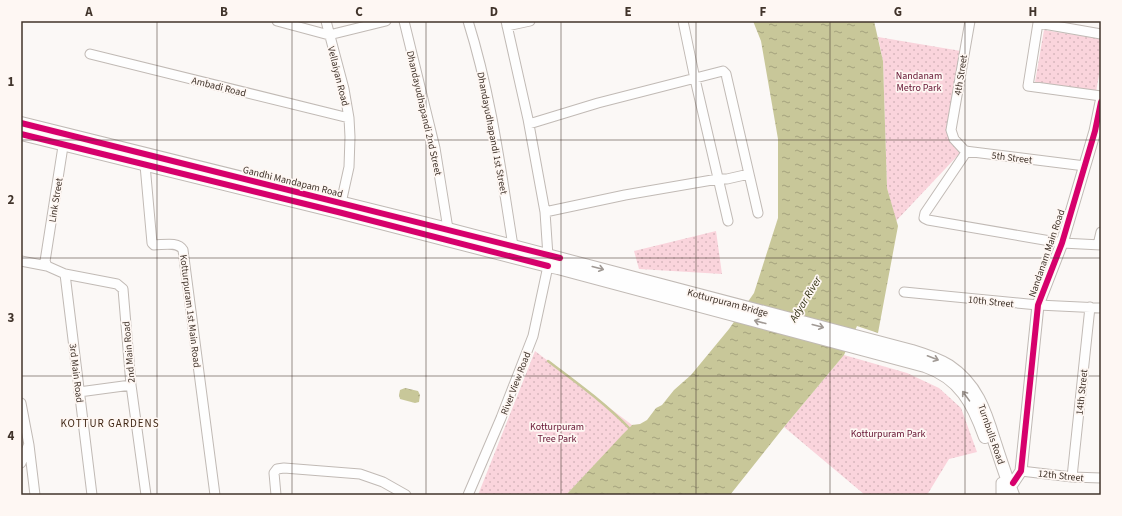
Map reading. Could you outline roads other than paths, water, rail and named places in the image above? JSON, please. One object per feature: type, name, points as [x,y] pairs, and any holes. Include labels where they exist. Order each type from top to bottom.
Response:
[{"type":"main road","name":"Gandhi Mandapam Road","points":[[21,123],[65,139],[338,212],[553,262]]},
{"type":"main road","name":"Gandhi Mandapam Road","points":[[21,134],[65,139]]},
{"type":"main road","name":"Gandhi Mandapam Road","points":[[146,160],[341,203],[448,229],[513,246],[553,262]]},
{"type":"main road","name":"Kotturpuram Bridge","points":[[553,262],[894,352]]},
{"type":"main road","name":"Turnbulls Road","points":[[894,352],[940,360],[968,381],[980,399],[985,412],[1007,487]]},
{"type":"main road","points":[[1007,487],[1007,495]]},
{"type":"street","points":[[277,21],[329,35],[386,21]]},
{"type":"street","name":"Vellaiyan Road","points":[[326,21],[344,89],[349,118],[350,137],[348,167],[341,203]]},
{"type":"street","name":"Dhandayudhapandi 2nd Street","points":[[404,21],[435,148],[448,229]]},
{"type":"street","name":"Dhandayudhapandi 1st Street","points":[[468,21],[475,44],[498,154],[513,246]]},
{"type":"street","points":[[506,23],[530,21]]},
{"type":"street","points":[[683,21],[728,221]]},
{"type":"street","name":"4th Street","points":[[967,151],[962,149],[954,139],[951,130],[970,21]]},
{"type":"street","points":[[1101,34],[1038,22],[1028,86],[1101,96]]},
{"type":"street","name":"River View Road","points":[[468,495],[501,418],[533,336],[553,262],[529,124],[506,23]]},
{"type":"street","name":"Ambadi Road","points":[[90,54],[349,118]]},
{"type":"street","points":[[529,124],[598,102],[695,79],[721,71],[725,72],[758,213]]},
{"type":"street","name":"Nandanam Main Road","points":[[1007,487],[1021,471],[1038,305],[1062,243],[1085,166],[1098,132],[1101,102]]},
{"type":"street","name":"Link Street","points":[[47,266],[45,261],[65,139]]},
{"type":"street","points":[[967,151],[925,213],[924,218],[928,220],[1062,243],[1099,245],[1101,232]]},
{"type":"street","name":"5th Street","points":[[967,151],[1085,166]]},
{"type":"street","name":"Kotturpuram 1st Main Road","points":[[146,160],[152,244],[176,244],[183,250],[215,495]]},
{"type":"street","points":[[545,212],[625,195],[718,179],[727,179],[749,174]]},
{"type":"street","name":"2nd Main Road","points":[[21,261],[47,266],[65,274],[117,284],[123,289],[131,385],[146,495]]},
{"type":"street","name":"3rd Main Road","points":[[65,274],[92,495]]},
{"type":"street","name":"10th Street","points":[[904,292],[1038,305],[1101,308]]},
{"type":"street","name":"14th Street","points":[[1072,477],[1090,307]]},
{"type":"street","points":[[79,392],[131,385]]},
{"type":"street","points":[[21,407],[29,445],[35,495]]},
{"type":"street","points":[[21,463],[29,445]]},
{"type":"street","points":[[276,495],[274,473],[277,469],[284,468],[360,474],[383,482],[406,495]]},
{"type":"street","name":"12th Street","points":[[1021,471],[1072,477],[1101,478]]},
{"type":"street","name":"Turnbulls Road","points":[[1007,487],[1019,495]]},
{"type":"water","name":"Adyar River","points":[[753,21],[874,21],[883,61],[887,188],[898,226],[878,333],[857,326],[844,355],[730,495],[566,495],[632,425],[640,424],[647,420],[656,408],[662,405],[674,390],[691,375],[729,329],[754,293],[778,218],[778,139],[761,41]]},
{"type":"water","points":[[405,388],[418,391],[420,395],[419,402],[415,403],[400,399],[400,390]]},
{"type":"waterway","points":[[548,361],[580,385],[630,429]]},
{"type":"district","name":"KOTTUR GARDENS","points":[[110,423]]},
{"type":"park label","name":"Nandanam Metro Park","points":[[919,80]]},
{"type":"park label","name":"Kotturpuram Tree Park","points":[[557,432]]},
{"type":"park label","name":"Kotturpuram Park","points":[[888,433]]}]
